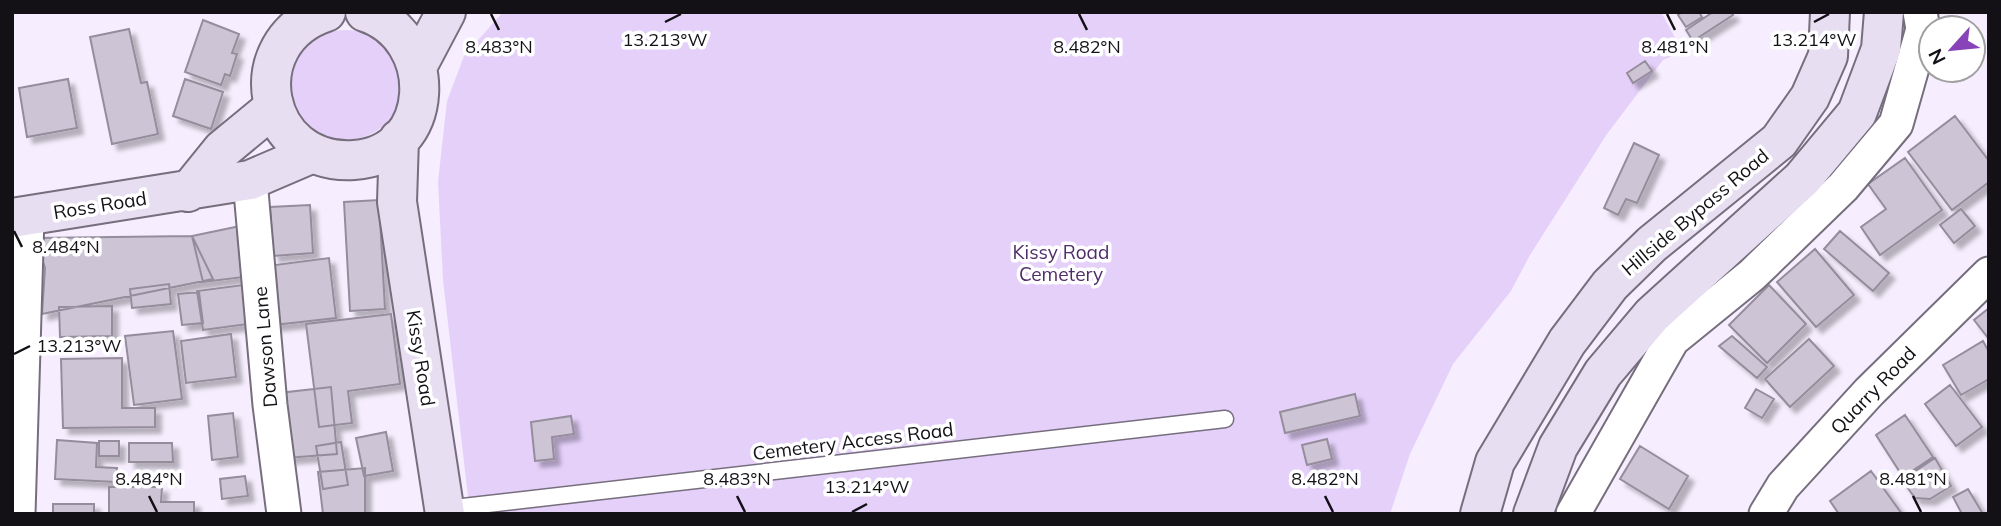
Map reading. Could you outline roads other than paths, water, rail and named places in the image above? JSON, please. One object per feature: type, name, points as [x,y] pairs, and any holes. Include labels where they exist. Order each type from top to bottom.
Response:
[{"type":"main road","points":[[324,12],[295,29],[283,42],[271,73],[274,107],[289,134],[313,153],[335,160],[356,160],[380,153],[399,139],[411,123],[419,104],[421,85],[418,65],[407,42],[385,15]]},
{"type":"main road","points":[[418,65],[446,12]]},
{"type":"main road","name":"Hillside Bypass Road","points":[[1480,514],[1495,461],[1567,342],[1611,285],[1652,244],[1779,141],[1810,97],[1828,56],[1830,12]]},
{"type":"main road","points":[[1533,514],[1558,447],[1602,373],[1652,315],[1802,179],[1857,113],[1881,49],[1884,12]]},
{"type":"main road","points":[[188,192],[222,150],[274,107]]},
{"type":"main road","name":"Kissy Road","points":[[399,139],[397,202],[445,511]]},
{"type":"main road","name":"Ross Road","points":[[20,217],[250,180],[313,153]]},
{"type":"main road","points":[[356,160],[374,174],[397,202]]},
{"type":"street","points":[[1573,514],[1672,340],[1752,275],[1843,187],[1896,124],[1923,29],[1920,12]]},
{"type":"street","name":"Dawson Lane","points":[[250,180],[270,405],[284,514]]},
{"type":"street","points":[[18,514],[20,217]]},
{"type":"street","name":"Quarry Road","points":[[1766,514],[1783,486],[1869,392],[1989,274]]},
{"type":"lane","name":"Cemetery Access Road","points":[[445,511],[1225,419]]},
{"type":"park label","name":"Kissy Road Cemetery","points":[[1061,263]]}]
